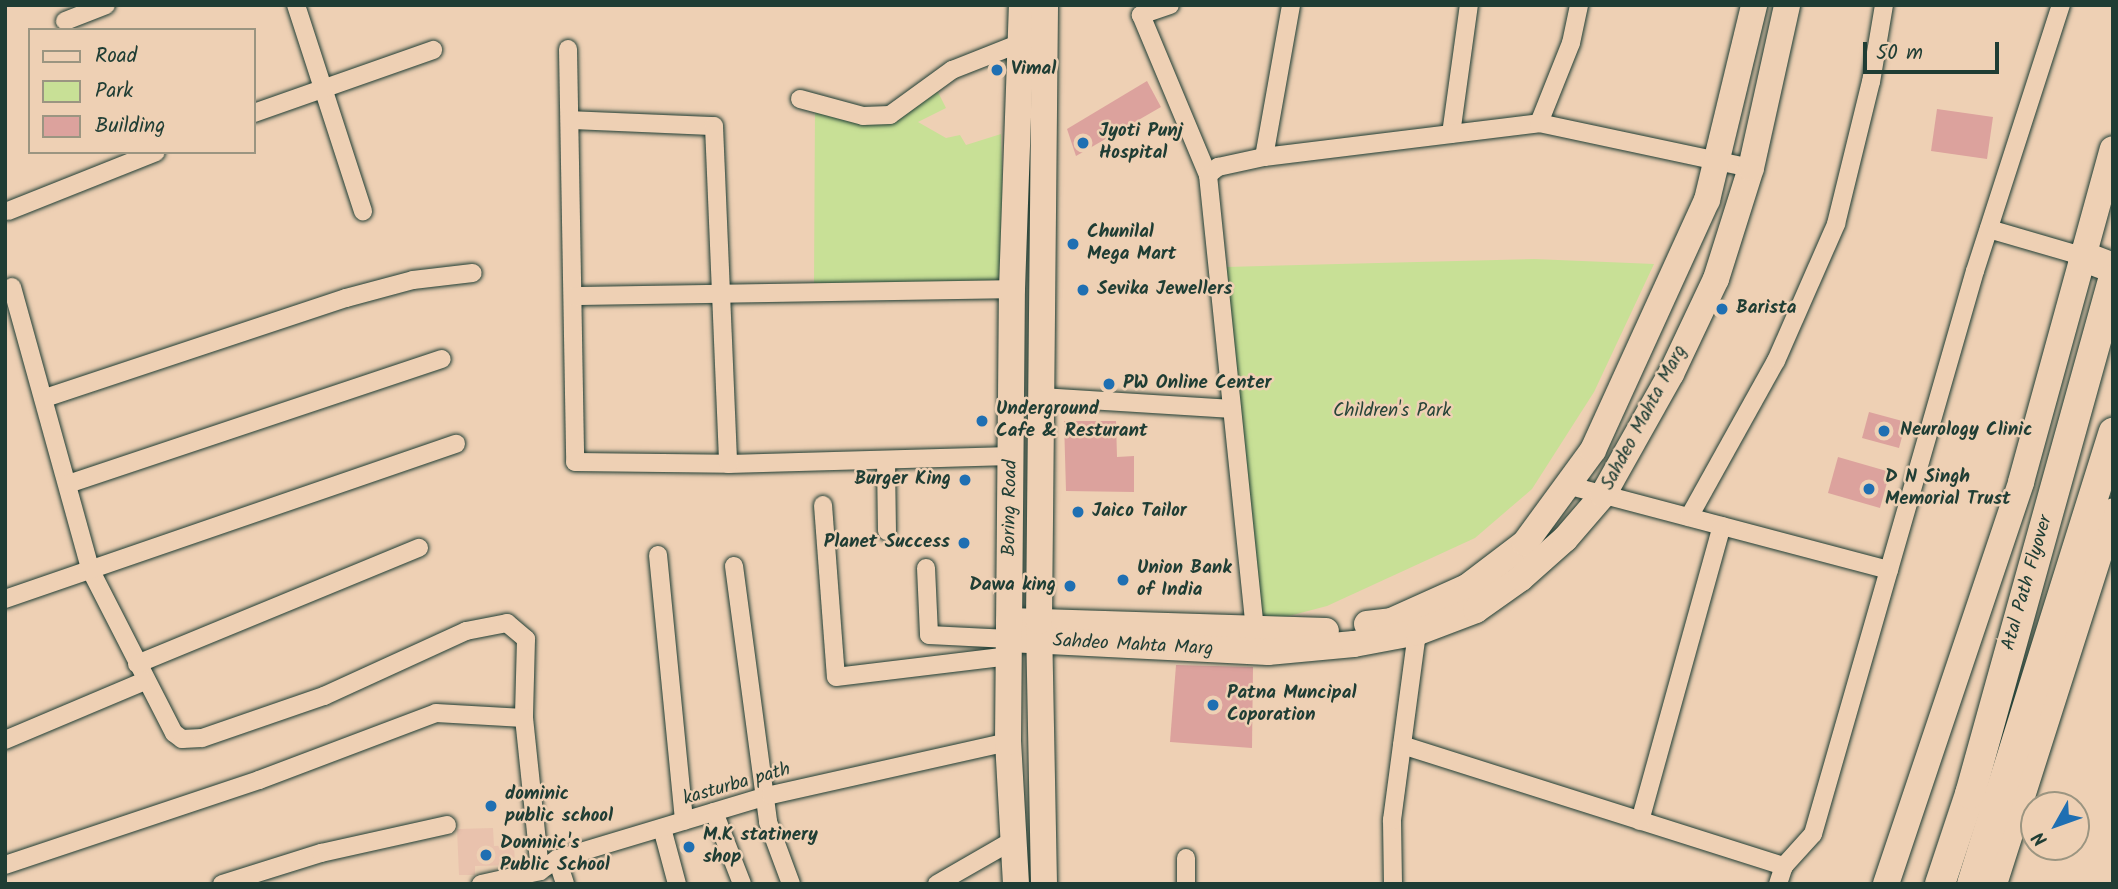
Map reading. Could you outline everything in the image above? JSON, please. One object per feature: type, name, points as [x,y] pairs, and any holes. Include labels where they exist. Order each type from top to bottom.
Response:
[{"type":"main road","points":[[2082,256],[2113,268]]},
{"type":"main road","name":"Atal Path Flyover","points":[[1940,884],[1970,794],[2113,281]]},
{"type":"main road","name":"Atal Path Flyover","points":[[1972,884],[2113,433]]},
{"type":"street","points":[[65,21],[106,5]]},
{"type":"street","points":[[296,5],[363,211]]},
{"type":"street","name":"Boring Road","points":[[1016,884],[1017,838],[1008,742],[1012,289],[1034,40],[1022,5]]},
{"type":"street","points":[[1044,884],[1039,631],[1042,397],[1034,40],[1045,5]]},
{"type":"street","points":[[1170,5],[1140,15],[1209,176],[1255,630]]},
{"type":"street","points":[[1264,157],[1291,5]]},
{"type":"street","points":[[1451,134],[1469,5]]},
{"type":"street","points":[[1539,124],[1571,43],[1578,5]]},
{"type":"street","name":"Sahdeo Mahta Marg","points":[[1039,631],[1268,652],[1354,644],[1419,620],[1525,543],[1598,437],[1707,200],[1754,5]]},
{"type":"street","name":"Sahdeo Mahta Marg","points":[[1010,638],[1039,631],[1317,632],[1476,610],[1521,578],[1565,539],[1603,495],[1671,374],[1716,279],[1751,168],[1787,5]]},
{"type":"street","points":[[1689,517],[1776,361],[1836,224],[1871,82],[1884,5]]},
{"type":"street","points":[[1402,745],[1640,821],[1781,875],[1813,834],[1989,229],[2060,5]]},
{"type":"street","points":[[800,99],[863,116],[890,115],[952,70],[1034,40]]},
{"type":"street","points":[[568,49],[575,462],[727,464],[1012,456]]},
{"type":"street","points":[[256,113],[324,86],[433,50]]},
{"type":"street","points":[[570,120],[714,126],[727,464]]},
{"type":"street","points":[[1209,176],[1218,167],[1264,157],[1539,124],[1751,168]]},
{"type":"street","points":[[1886,884],[1937,722],[1988,588],[2113,149]]},
{"type":"street","points":[[8,211],[151,154]]},
{"type":"street","points":[[1989,229],[2082,256]]},
{"type":"street","points":[[45,398],[346,298],[413,280],[473,273]]},
{"type":"street","points":[[12,288],[45,398],[91,571],[166,724],[190,741],[324,696],[466,631],[507,623],[526,639],[524,718],[540,871]]},
{"type":"street","points":[[573,296],[1012,289]]},
{"type":"street","points":[[68,484],[442,359]]},
{"type":"street","points":[[1042,397],[1232,410]]},
{"type":"street","points":[[5,599],[456,444]]},
{"type":"street","points":[[886,461],[887,531]]},
{"type":"street","points":[[1567,485],[1889,570]]},
{"type":"street","points":[[823,505],[836,677],[1010,638]]},
{"type":"street","points":[[1993,884],[2112,517]]},
{"type":"street","points":[[1640,821],[1722,526]]},
{"type":"street","points":[[137,664],[419,548]]},
{"type":"street","points":[[658,555],[684,821]]},
{"type":"street","points":[[734,566],[771,833],[792,884]]},
{"type":"street","points":[[926,568],[929,635],[1010,638]]},
{"type":"street","points":[[1393,884],[1392,820],[1419,620]]},
{"type":"street","points":[[5,740],[145,681]]},
{"type":"street","points":[[5,865],[259,780],[436,713],[524,718]]},
{"type":"street","name":"kasturba path","points":[[481,884],[540,871],[557,859],[765,797],[1008,742]]},
{"type":"street","points":[[714,813],[742,884]]},
{"type":"street","points":[[222,884],[321,853],[447,825]]},
{"type":"street","points":[[662,828],[677,884]]},
{"type":"street","points":[[937,884],[1017,838]]},
{"type":"street","points":[[1186,858],[1186,884]]},
{"type":"street","points":[[557,859],[565,884]]},
{"type":"shaded area","name":"Dominic's Public School","points":[[493,828],[494,846],[514,845],[515,865],[475,866],[475,875],[459,875],[457,829]]},
{"type":"green space","points":[[936,88],[946,108],[918,122],[946,138],[960,135],[966,145],[1001,134],[1006,286],[814,283],[815,107],[861,121]]},
{"type":"green space","name":"Children's Park","points":[[1534,259],[1654,264],[1594,392],[1532,489],[1475,538],[1327,606],[1262,623],[1226,267]]},
{"type":"building","points":[[1147,81],[1161,107],[1076,156],[1067,129]]},
{"type":"building","points":[[1937,109],[1993,117],[1987,159],[1931,151]]},
{"type":"building","points":[[1869,412],[1906,422],[1899,448],[1862,438]]},
{"type":"building","points":[[1064,421],[1116,421],[1117,457],[1134,456],[1134,492],[1066,491]]},
{"type":"building","points":[[1838,457],[1890,472],[1880,508],[1828,493]]},
{"type":"building","name":"Patna Muncipal Coporation","points":[[1176,665],[1253,667],[1252,748],[1170,742]]},
{"type":"place","name":"Vimal","points":[[997,70]]},
{"type":"place","name":"Jyoti Punj Hospital","points":[[1083,143]]},
{"type":"place","name":"Chunilal Mega Mart","points":[[1073,244]]},
{"type":"place","name":"Sevika Jewellers","points":[[1083,290]]},
{"type":"place","name":"Barista","points":[[1722,309]]},
{"type":"place","name":"PW Online Center","points":[[1109,384]]},
{"type":"place","name":"Underground Cafe & Resturant","points":[[982,421]]},
{"type":"place","name":"Neurology Clinic","points":[[1884,431]]},
{"type":"place","name":"Burger King","points":[[965,480]]},
{"type":"place","name":"D N Singh Memorial Trust","points":[[1869,489]]},
{"type":"place","name":"Jaico Tailor","points":[[1078,512]]},
{"type":"place","name":"Planet Success","points":[[964,543]]},
{"type":"place","name":"Union Bank of India","points":[[1123,580]]},
{"type":"place","name":"Dawa king","points":[[1070,586]]},
{"type":"place","name":"Patna Muncipal Coporation","points":[[1213,705]]},
{"type":"place","name":"dominic public school","points":[[491,806]]},
{"type":"place","name":"M.K statinery shop","points":[[689,847]]},
{"type":"place","name":"Dominic's Public School","points":[[486,855]]}]
